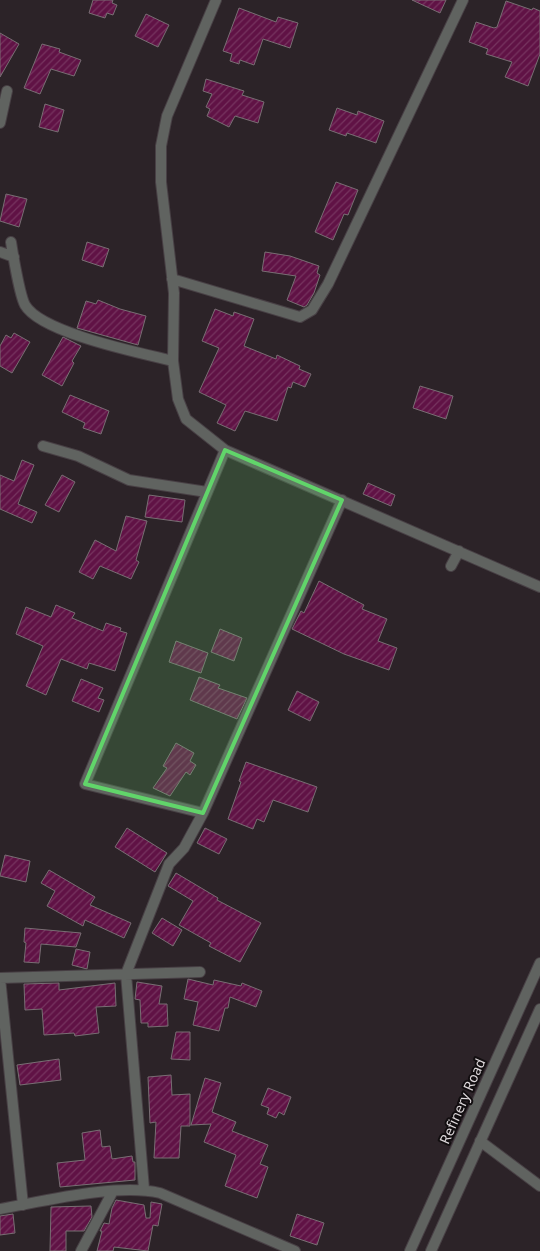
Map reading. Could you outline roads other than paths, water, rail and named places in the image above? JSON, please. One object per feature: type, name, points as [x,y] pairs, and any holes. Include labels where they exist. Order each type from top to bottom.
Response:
[{"type":"street","points":[[216,0],[166,116],[162,146],[162,190],[174,293],[173,361],[178,399],[186,419],[225,450],[540,587]]},
{"type":"street","points":[[172,279],[300,317],[312,310],[328,284],[463,0]]},
{"type":"street","points":[[0,123],[7,91]]},
{"type":"street","points":[[10,242],[25,306],[45,322],[70,334],[173,361]]},
{"type":"street","points":[[0,252],[14,257]]},
{"type":"street","points":[[43,446],[78,456],[129,480],[207,492]]},
{"type":"street","points":[[203,812],[85,784],[225,450]]},
{"type":"street","points":[[144,1189],[126,974],[169,864],[184,848],[203,812],[342,500]]},
{"type":"street","points":[[451,566],[459,551]]},
{"type":"street","name":"Refinery Road","points":[[410,1251],[540,963]]},
{"type":"street","points":[[23,1205],[0,978],[200,972]]},
{"type":"street","points":[[431,1251],[540,1009]]},
{"type":"street","points":[[480,1141],[540,1186]]},
{"type":"street","points":[[0,1210],[87,1194],[144,1189],[160,1193],[295,1251]]},
{"type":"street","points":[[81,1251],[112,1193]]}]
